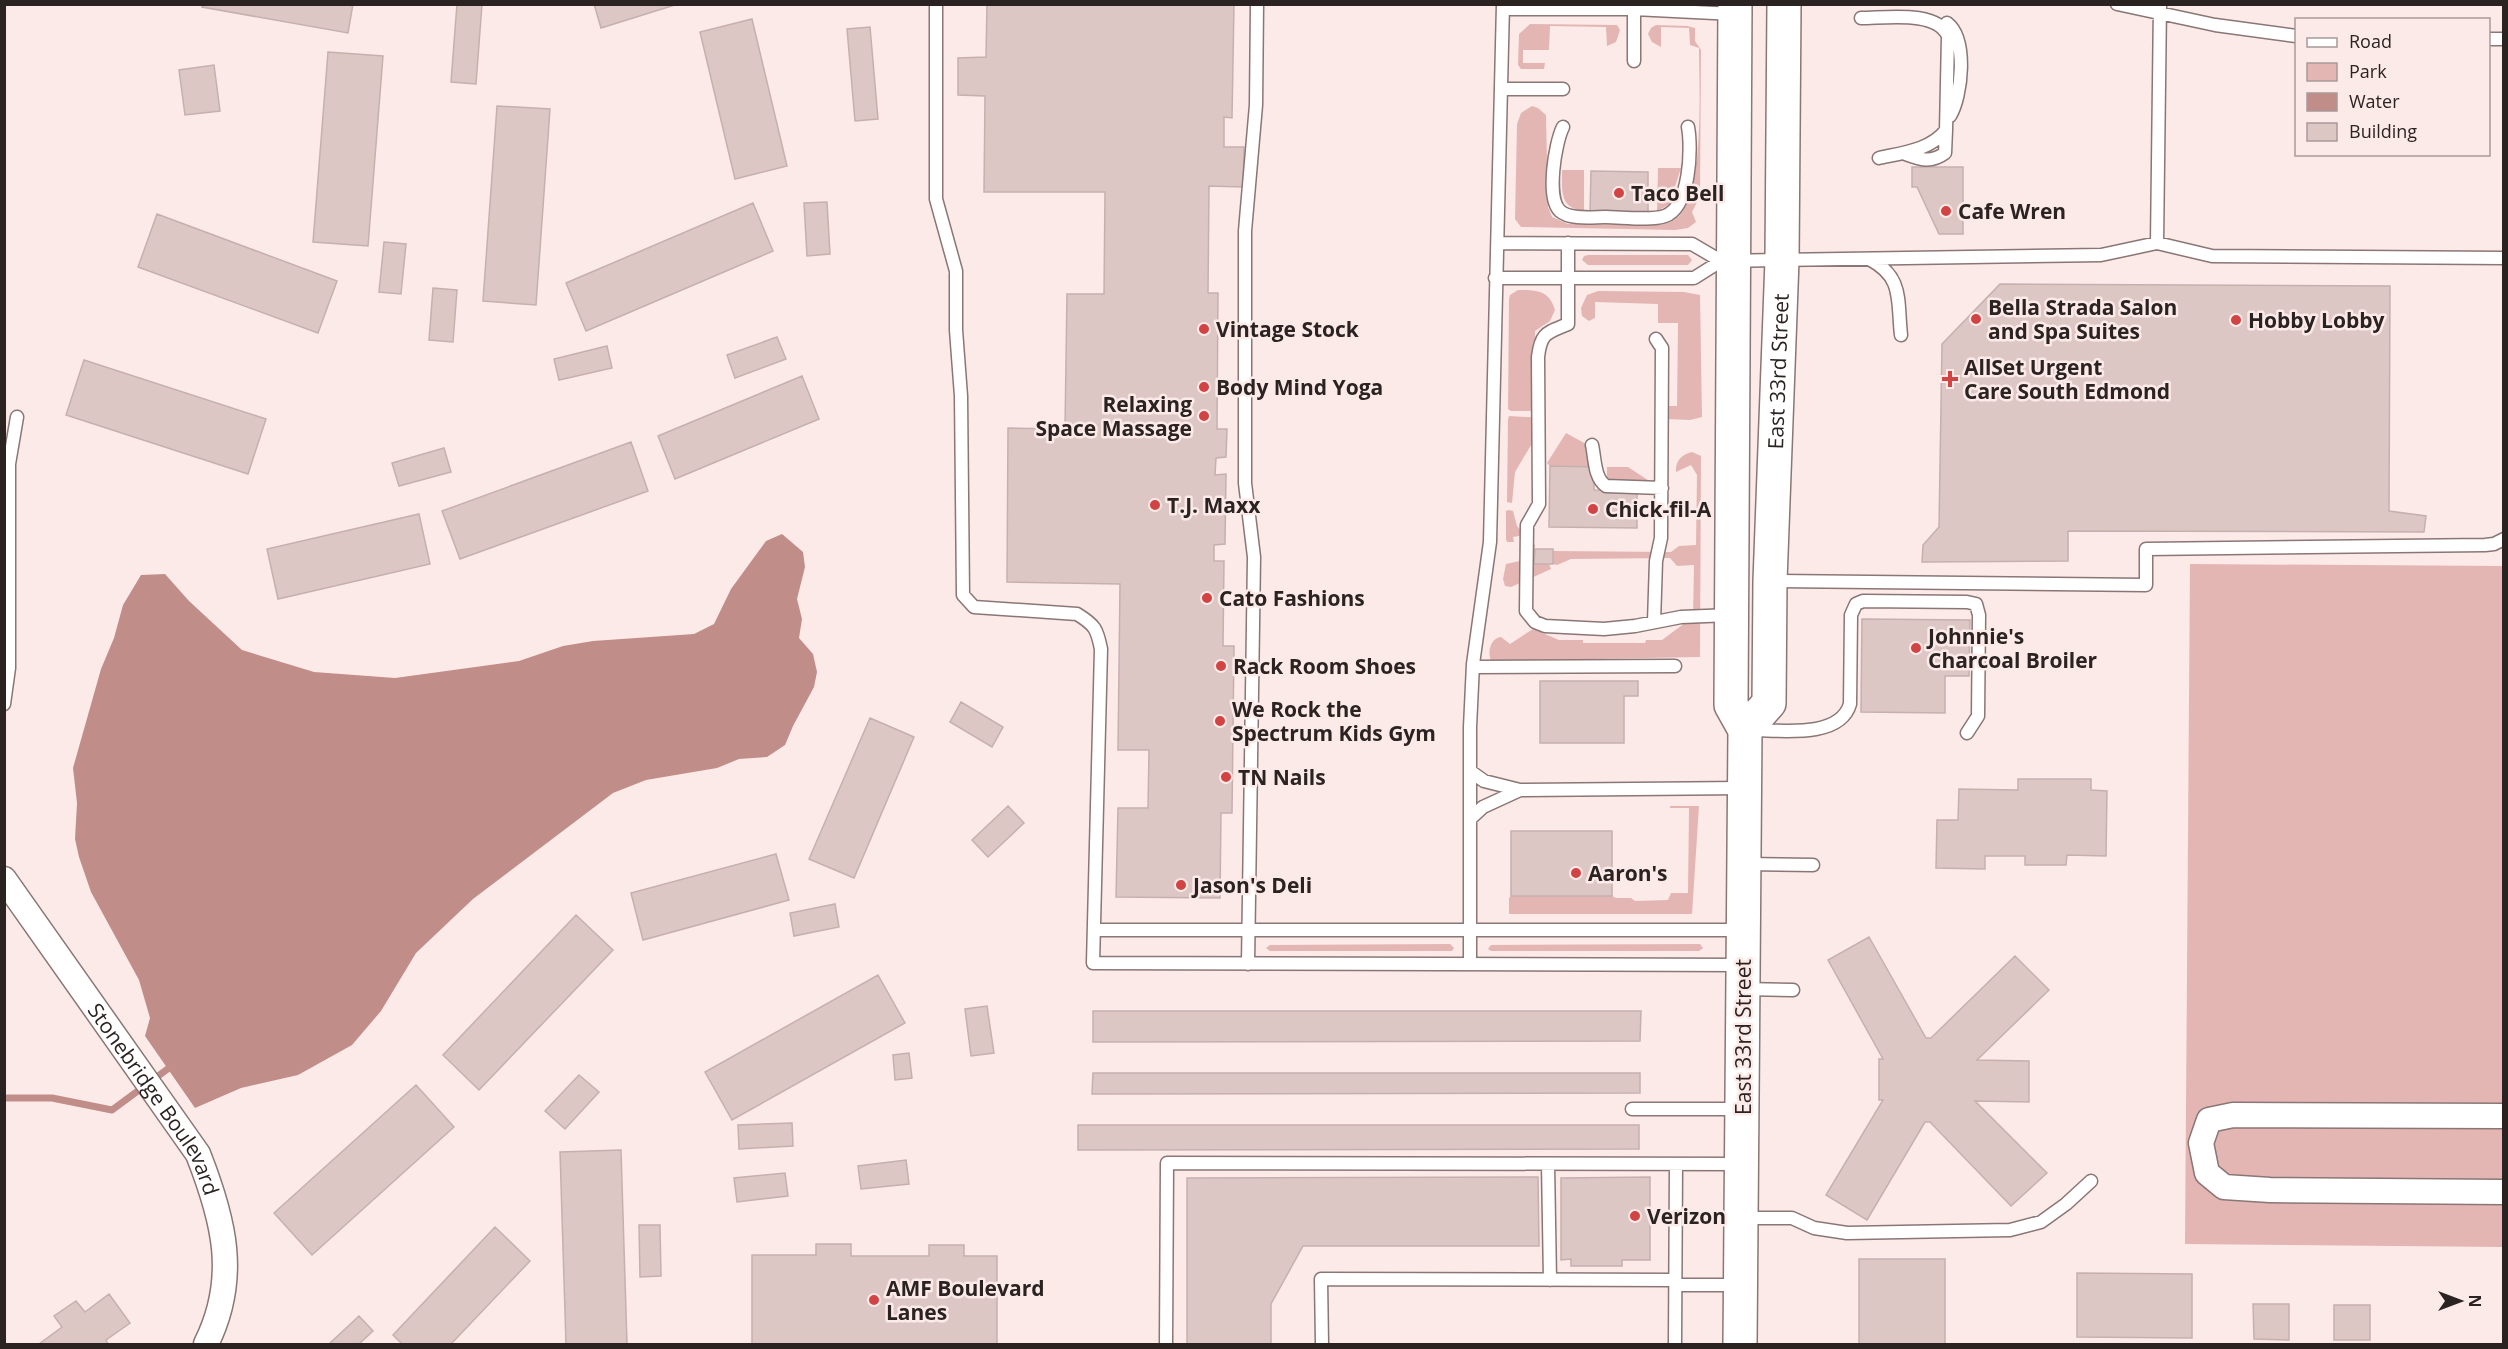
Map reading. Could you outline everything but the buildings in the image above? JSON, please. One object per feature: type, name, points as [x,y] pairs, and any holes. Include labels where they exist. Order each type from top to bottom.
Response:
[{"type":"main road","name":"East 33rd Street","points":[[1745,730],[1769,703],[1770,581],[1782,260],[1784,4]]},
{"type":"main road","name":"East 33rd Street","points":[[1735,9],[1727,261],[1731,705],[1745,730],[1740,1344]]},
{"type":"street","name":"Stonebridge Boulevard","points":[[4,879],[198,1154],[216,1199],[224,1238],[223,1291],[206,1344]]},
{"type":"street","points":[[2504,1116],[2233,1115],[2210,1120],[2201,1143],[2207,1173],[2224,1187],[2270,1190],[2504,1192]]},
{"type":"lane","points":[[936,4],[936,199],[956,271],[956,330],[961,396],[963,595],[974,607],[1077,615],[1092,623],[1098,633],[1101,649],[1094,963],[1470,964],[1743,977],[1794,990]]},
{"type":"lane","points":[[1248,964],[1254,557],[1245,483],[1245,231],[1256,105],[1257,4]]},
{"type":"lane","points":[[2117,4],[2159,8],[2215,25],[2295,36]]},
{"type":"lane","points":[[1470,964],[1470,771],[1473,667],[1490,542],[1503,7],[1735,9]]},
{"type":"lane","points":[[1631,8],[1634,61]]},
{"type":"lane","points":[[2157,243],[2159,8]]},
{"type":"lane","points":[[1862,18],[1926,19],[1940,24],[1948,36],[1947,125],[1940,139],[1903,153],[1879,158]]},
{"type":"lane","points":[[1502,89],[1563,89]]},
{"type":"lane","points":[[1563,127],[1558,136],[1553,159],[1554,200],[1558,209],[1564,214],[1580,217],[1658,218],[1671,212],[1681,197],[1690,157],[1688,127]]},
{"type":"lane","points":[[1498,243],[1692,244],[1727,261]]},
{"type":"lane","points":[[1568,243],[1568,324],[1545,334],[1539,343],[1539,504],[1527,525],[1526,611],[1535,622],[1545,626],[1604,629],[1635,626],[1681,617],[1731,615]]},
{"type":"lane","points":[[1495,278],[1694,278],[1727,261],[2101,255],[2157,243],[2212,256],[2504,258]]},
{"type":"lane","points":[[1868,259],[1884,267],[1891,274],[1895,285],[1901,335]]},
{"type":"lane","points":[[1654,622],[1656,561],[1661,538],[1662,488],[1662,348],[1656,339]]},
{"type":"lane","points":[[4,704],[9,669],[9,464],[17,417]]},
{"type":"lane","points":[[1592,445],[1600,482],[1606,486],[1662,488]]},
{"type":"lane","points":[[1770,581],[2146,585],[2146,549],[2485,545],[2504,539]]},
{"type":"lane","points":[[1745,730],[1816,730],[1846,714],[1850,704],[1851,615],[1856,604],[1863,601],[1967,602],[1976,604],[1980,615],[1978,716],[1967,733]]},
{"type":"lane","points":[[1473,667],[1676,666]]},
{"type":"lane","points":[[1470,771],[1484,781],[1520,790],[1744,788]]},
{"type":"lane","points":[[1470,819],[1483,807],[1520,790]]},
{"type":"lane","points":[[1744,864],[1813,865]]},
{"type":"lane","points":[[1094,930],[1743,930]]},
{"type":"lane","points":[[1632,1109],[1742,1109]]},
{"type":"lane","points":[[1166,1344],[1167,1163],[1742,1164]]},
{"type":"lane","points":[[1548,1164],[1550,1280]]},
{"type":"lane","points":[[1675,1344],[1676,1164]]},
{"type":"lane","points":[[1741,1218],[1792,1218],[1814,1228],[1847,1233],[2010,1230],[2041,1222],[2066,1204],[2091,1181]]},
{"type":"lane","points":[[1322,1344],[1321,1279],[1550,1280],[1740,1285]]},
{"type":"green space","points":[[1530,24],[1617,25],[1620,30],[1616,42],[1607,46],[1606,27],[1550,26],[1549,50],[1523,50],[1523,63],[1545,63],[1544,69],[1521,69],[1518,65],[1519,34]]},
{"type":"green space","points":[[1656,25],[1695,28],[1695,41],[1701,50],[1700,196],[1692,212],[1696,222],[1688,228],[1675,230],[1521,227],[1515,219],[1517,124],[1521,113],[1532,106],[1546,115],[1548,207],[1552,217],[1568,224],[1661,225],[1678,217],[1687,204],[1693,185],[1699,137],[1699,48],[1690,45],[1689,28],[1661,27],[1661,47],[1652,42],[1648,34]]},
{"type":"green space","points":[[1658,168],[1681,168],[1669,205],[1657,211]]},
{"type":"green space","points":[[1562,170],[1584,170],[1584,210],[1576,209],[1566,202],[1562,191]]},
{"type":"green space","points":[[1588,255],[1688,255],[1692,260],[1688,265],[1588,265],[1582,260]]},
{"type":"green space","points":[[1518,290],[1531,290],[1546,295],[1555,310],[1550,321],[1535,331],[1534,411],[1508,409],[1509,299],[1510,295]]},
{"type":"green space","points":[[1598,291],[1684,292],[1700,295],[1702,417],[1690,420],[1666,419],[1663,406],[1677,406],[1678,323],[1658,323],[1658,304],[1595,302],[1595,318],[1589,321],[1582,316],[1581,308],[1587,295]]},
{"type":"green space","points":[[1509,416],[1546,418],[1515,472],[1512,503],[1507,502]]},
{"type":"green space","points":[[1566,433],[1597,450],[1594,467],[1550,466],[1547,463]]},
{"type":"green space","points":[[1692,452],[1701,456],[1700,657],[1491,661],[1492,642],[1501,637],[1510,644],[1533,629],[1559,640],[1583,640],[1583,643],[1645,643],[1646,640],[1662,640],[1693,617],[1694,565],[1677,566],[1670,558],[1571,559],[1557,565],[1553,564],[1553,551],[1671,552],[1679,546],[1696,545],[1697,475],[1691,465],[1676,472],[1680,459]]},
{"type":"green space","points":[[1607,467],[1628,467],[1654,484],[1607,485]]},
{"type":"green space","points":[[1506,511],[1513,511],[1517,526],[1525,535],[1513,537],[1514,542],[1507,542],[1506,539]]},
{"type":"green space","points":[[1533,543],[1535,545],[1534,563],[1549,564],[1551,569],[1511,587],[1505,586],[1503,579],[1506,564],[1528,559]]},
{"type":"green space","points":[[2190,564],[2503,566],[2503,1247],[2185,1244]]},
{"type":"green space","points":[[1670,806],[1699,806],[1692,914],[1509,914],[1511,896],[1612,896],[1631,898],[1635,901],[1668,900],[1671,893],[1688,893],[1689,808],[1670,808]]},
{"type":"green space","points":[[1450,944],[1454,948],[1452,951],[1270,951],[1266,948],[1270,945]]},
{"type":"green space","points":[[1700,944],[1703,948],[1699,951],[1491,951],[1488,949],[1491,945]]},
{"type":"water","points":[[782,534],[803,552],[805,567],[797,599],[802,619],[799,638],[813,654],[817,672],[814,687],[785,745],[767,757],[739,759],[717,768],[646,780],[613,793],[473,899],[416,953],[381,1011],[352,1045],[298,1075],[241,1088],[195,1108],[145,1036],[150,1018],[139,980],[91,892],[75,839],[77,803],[73,768],[101,669],[114,638],[123,605],[141,575],[165,574],[189,601],[242,650],[314,672],[395,678],[519,661],[563,646],[593,641],[694,634],[714,624],[731,589],[766,541]]},
{"type":"waterway","points":[[4,1098],[52,1098],[112,1110],[173,1065]]},
{"type":"place","name":"Taco Bell","points":[[1619,193]]},
{"type":"place","name":"Cafe Wren","points":[[1946,211]]},
{"type":"place","name":"Bella Strada Salon and Spa Suites","points":[[1976,319]]},
{"type":"place","name":"Hobby Lobby","points":[[2236,320]]},
{"type":"place","name":"Vintage Stock","points":[[1204,329]]},
{"type":"place","name":"AllSet Urgent Care South Edmond","points":[[1950,379]]},
{"type":"place","name":"Body Mind Yoga","points":[[1204,387]]},
{"type":"place","name":"Relaxing Space Massage","points":[[1204,416]]},
{"type":"place","name":"T.J. Maxx","points":[[1155,505]]},
{"type":"place","name":"Chick-fil-A","points":[[1593,509]]},
{"type":"place","name":"Cato Fashions","points":[[1207,598]]},
{"type":"place","name":"Johnnie's Charcoal Broiler","points":[[1916,648]]},
{"type":"place","name":"Rack Room Shoes","points":[[1221,666]]},
{"type":"place","name":"We Rock the Spectrum Kids Gym","points":[[1220,721]]},
{"type":"place","name":"TN Nails","points":[[1226,777]]},
{"type":"place","name":"Aaron's","points":[[1576,873]]},
{"type":"place","name":"Jason's Deli","points":[[1181,885]]},
{"type":"place","name":"Verizon","points":[[1635,1216]]},
{"type":"place","name":"AMF Boulevard Lanes","points":[[874,1300]]}]
